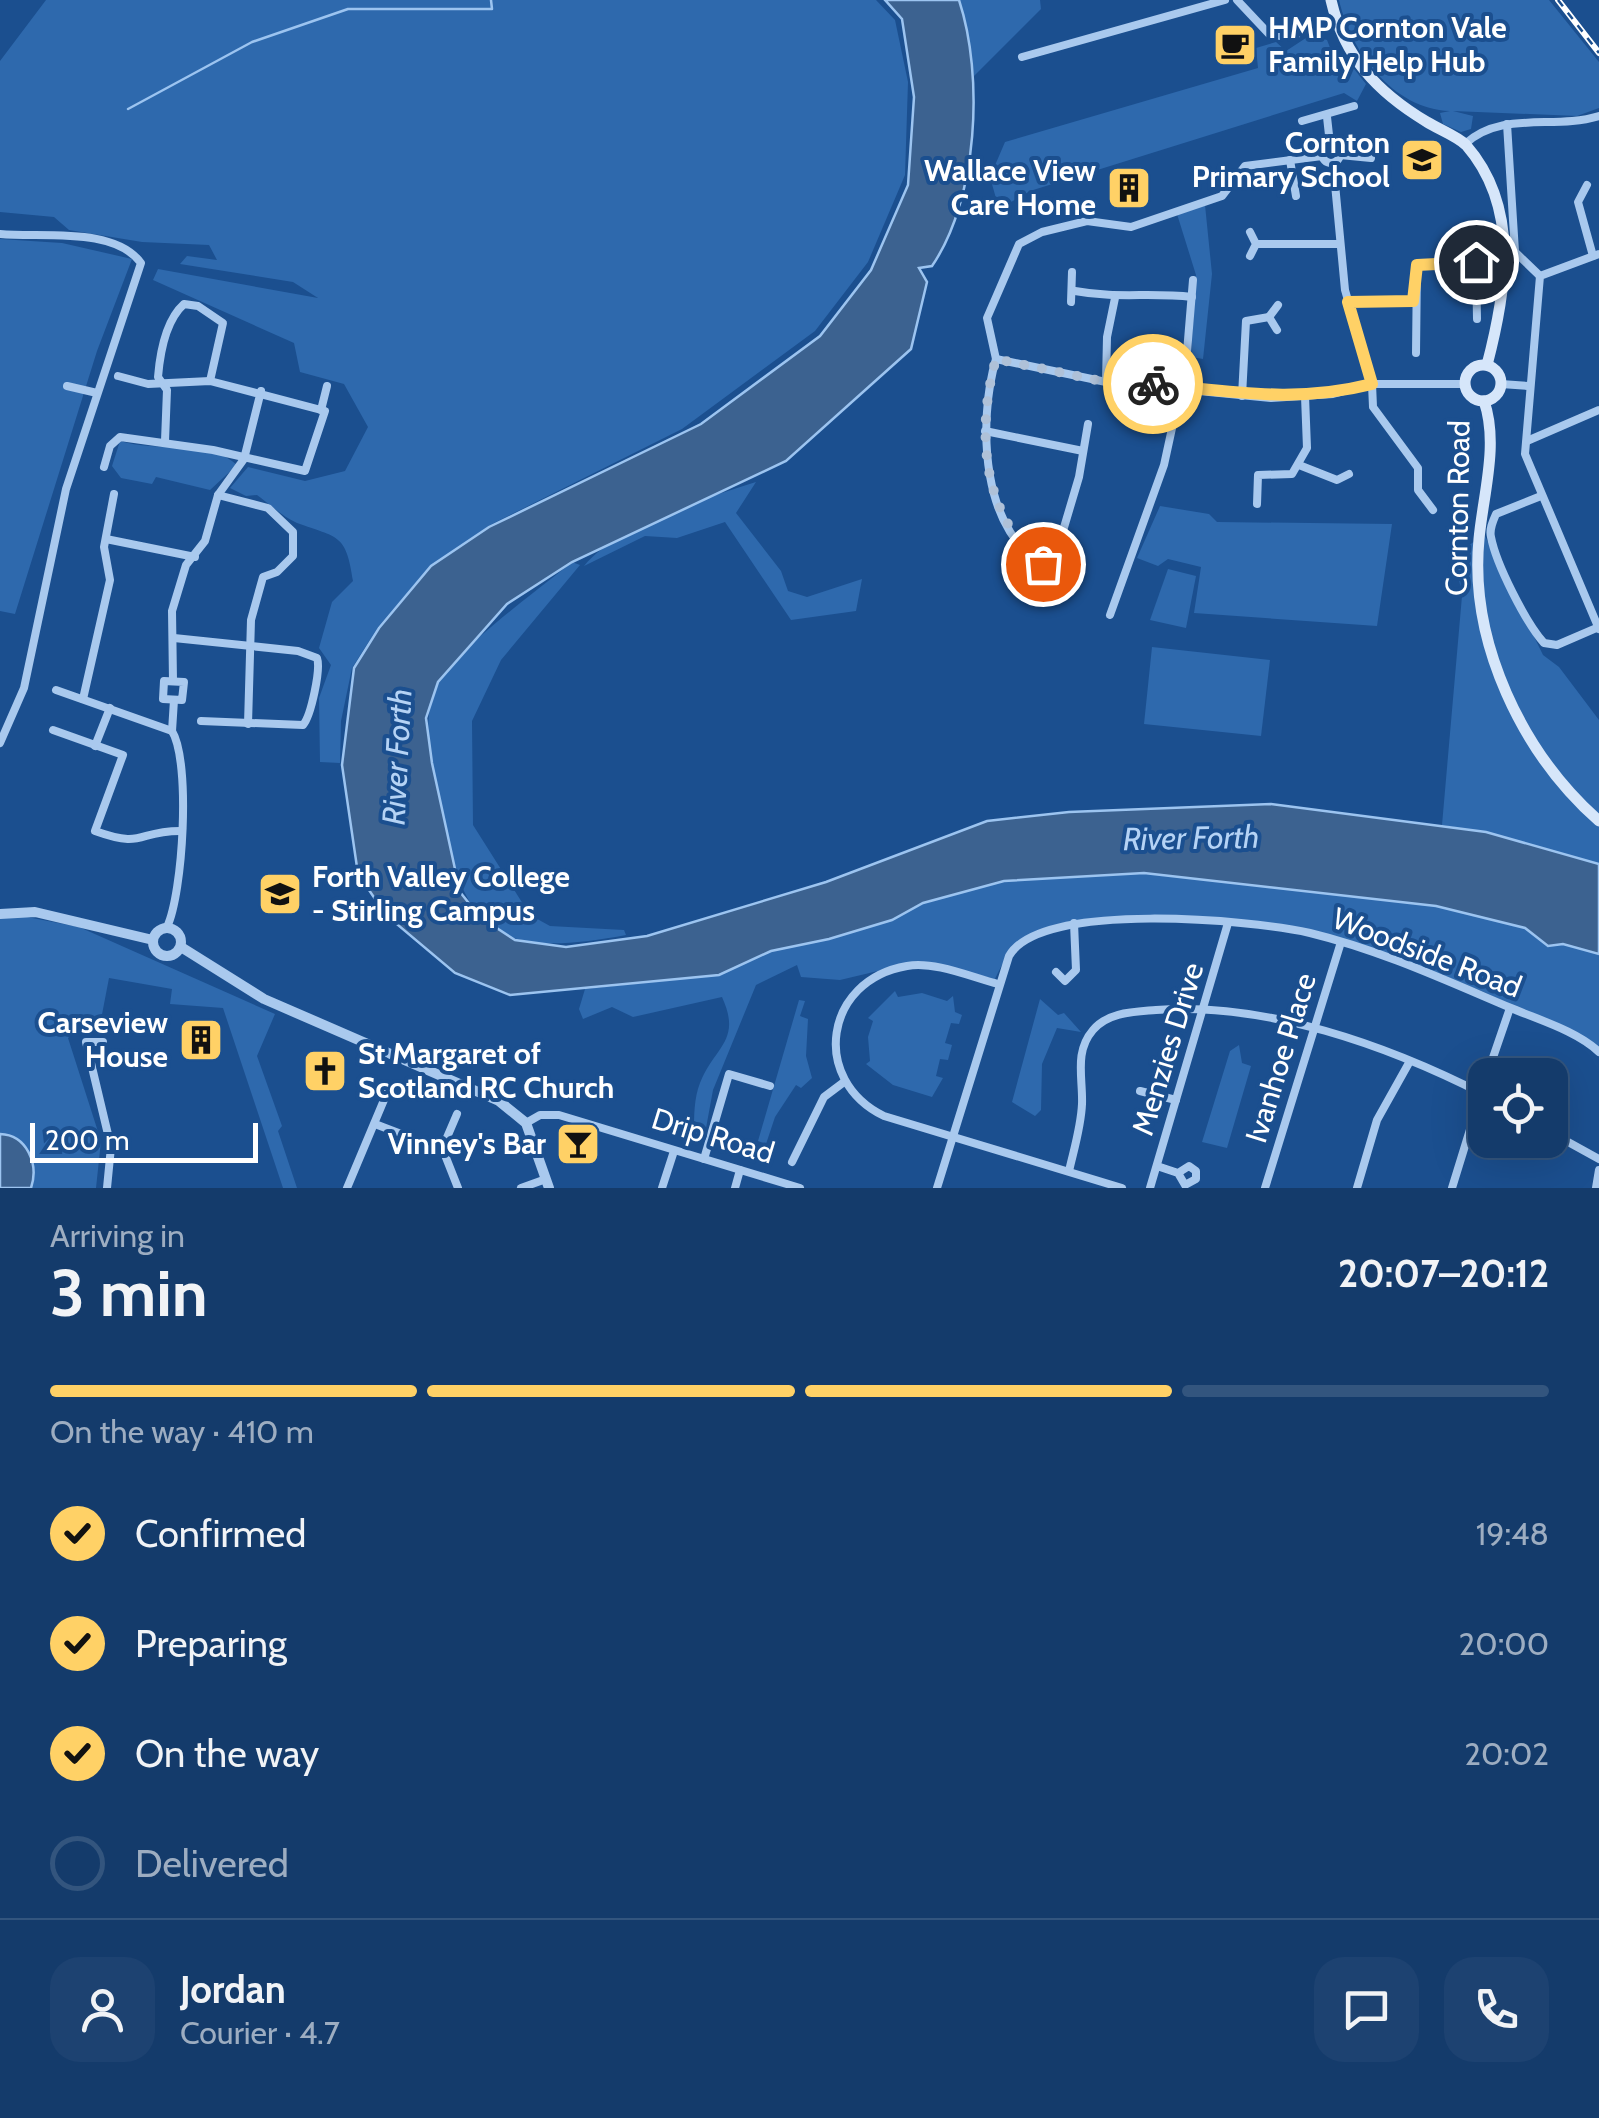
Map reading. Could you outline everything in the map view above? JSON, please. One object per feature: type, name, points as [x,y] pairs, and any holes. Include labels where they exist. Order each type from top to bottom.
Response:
[{"type":"main road","points":[[1331,0],[1334,22],[1346,49],[1371,81],[1392,100],[1466,144],[1499,208],[1505,235],[1504,300],[1487,365]]},
{"type":"main road","name":"Cornton Road","points":[[1487,365],[1498,374],[1501,384],[1494,397],[1484,401],[1471,397],[1464,384],[1472,368],[1487,365]]},
{"type":"main road","name":"Cornton Road","points":[[1484,401],[1491,432],[1477,575],[1485,628],[1525,729],[1575,798],[1599,821]]},
{"type":"street","points":[[1022,57],[1225,0]]},
{"type":"street","points":[[1237,0],[1269,34],[1288,37],[1334,22]]},
{"type":"street","points":[[1302,121],[1354,106]]},
{"type":"street","points":[[1466,144],[1482,131],[1507,124],[1574,123],[1599,116]]},
{"type":"street","points":[[1326,117],[1330,144],[1340,155],[1371,158]]},
{"type":"street","points":[[1507,124],[1516,252],[1540,276]]},
{"type":"street","points":[[1322,156],[1330,144]]},
{"type":"street","points":[[1340,155],[1332,163],[1338,244],[1348,302],[1372,384],[1374,407],[1418,468],[1418,490],[1433,510]]},
{"type":"street","points":[[1052,566],[1024,549],[1001,512],[990,472],[984,410],[996,359],[987,318],[1019,244],[1042,232],[1087,221],[1131,227],[1222,196],[1244,166],[1322,156],[1332,163]]},
{"type":"street","points":[[1290,160],[1296,196]]},
{"type":"street","points":[[1540,276],[1596,255],[1578,202],[1587,185]]},
{"type":"street","points":[[1250,232],[1256,244]]},
{"type":"street","points":[[0,234],[60,236],[125,246],[141,263],[66,489],[24,688],[0,743]]},
{"type":"street","points":[[1256,244],[1338,244]]},
{"type":"street","points":[[1250,256],[1256,244]]},
{"type":"street","points":[[1416,353],[1413,301],[1417,265],[1476,262],[1476,319]]},
{"type":"street","points":[[1072,272],[1072,302]]},
{"type":"street","points":[[1540,276],[1525,454],[1599,628],[1557,645],[1544,643],[1534,632],[1490,535],[1496,514],[1540,496]]},
{"type":"street","points":[[1110,614],[1120,598],[1164,465],[1180,386],[1193,280]]},
{"type":"street","points":[[1075,290],[1115,298],[1147,292],[1192,296]]},
{"type":"street","points":[[1106,382],[1107,337],[1115,298]]},
{"type":"street","points":[[1348,302],[1413,301]]},
{"type":"street","points":[[164,441],[167,390],[161,383],[159,364],[169,326],[179,308],[189,303],[223,322],[210,381]]},
{"type":"street","points":[[1242,396],[1246,321],[1268,317],[1278,304]]},
{"type":"street","points":[[1268,317],[1277,330]]},
{"type":"street","points":[[996,359],[1106,382],[1180,386],[1242,396],[1306,396],[1372,384],[1464,384]]},
{"type":"street","points":[[118,376],[161,383],[210,381],[261,391],[322,410]]},
{"type":"street","points":[[1501,384],[1529,386]]},
{"type":"street","points":[[67,386],[97,393]]},
{"type":"street","points":[[104,467],[110,446],[120,438],[146,444],[164,441],[305,471],[327,386]]},
{"type":"street","points":[[168,927],[180,831],[183,760],[172,732],[174,700],[182,700],[184,682],[172,682],[172,612],[186,565],[195,557],[218,494],[244,459],[261,391]]},
{"type":"street","points":[[1245,469],[1258,475],[1292,474],[1307,448],[1306,396]]},
{"type":"street","points":[[1527,441],[1599,410]]},
{"type":"street","points":[[1043,598],[1088,424]]},
{"type":"street","points":[[986,431],[1083,451]]},
{"type":"street","points":[[1299,465],[1337,480],[1350,474]]},
{"type":"street","points":[[1257,504],[1258,475]]},
{"type":"street","points":[[83,699],[110,580],[104,561],[114,494]]},
{"type":"street","points":[[218,494],[268,508],[293,532],[293,556],[277,572],[263,577],[249,645],[248,724]]},
{"type":"street","points":[[106,539],[195,557]]},
{"type":"street","points":[[1120,598],[1133,604]]},
{"type":"street","points":[[174,638],[310,654],[320,667],[310,718],[303,725],[201,722]]},
{"type":"street","points":[[56,690],[172,732]]},
{"type":"street","points":[[96,746],[110,708]]},
{"type":"street","points":[[53,730],[124,756],[95,831],[132,842],[162,831],[180,831]]},
{"type":"street","points":[[0,914],[35,912],[153,940],[162,955],[175,954],[181,947],[180,934],[168,927]]},
{"type":"street","name":"Woodside Road","points":[[937,1188],[998,984],[1013,949],[1038,931],[1074,923],[1167,918],[1308,932],[1437,974],[1598,1050]]},
{"type":"street","points":[[1056,972],[1066,981],[1076,970],[1074,923]]},
{"type":"street","name":"Menzies Drive","points":[[1150,1188],[1228,923]]},
{"type":"street","points":[[153,940],[156,932],[168,927]]},
{"type":"street","name":"Ivanhoe Place","points":[[1265,1188],[1341,942]]},
{"type":"street","points":[[181,947],[264,999],[500,1101],[526,1123],[547,1184],[521,1188]]},
{"type":"street","points":[[998,984],[924,965],[891,971],[860,985],[839,1017],[836,1052],[844,1082],[863,1106],[1122,1188]]},
{"type":"street","points":[[1069,1171],[1081,1115],[1082,1051],[1096,1026],[1125,1012],[1204,1006],[1314,1030],[1410,1061],[1468,1087]]},
{"type":"street","points":[[1493,1058],[1510,1008]]},
{"type":"street","points":[[103,1042],[86,1042],[111,1146],[107,1188]]},
{"type":"street","points":[[1358,1188],[1377,1120],[1410,1061]]},
{"type":"street","points":[[704,1159],[729,1074],[770,1086]]},
{"type":"street","points":[[792,1162],[824,1097],[844,1082]]},
{"type":"street","points":[[346,1188],[389,1088]]},
{"type":"street","points":[[1140,1091],[1176,1100]]},
{"type":"street","points":[[457,1114],[442,1149],[458,1188]]},
{"type":"street","name":"Drip Road","points":[[526,1123],[540,1115],[559,1115],[800,1188]]},
{"type":"street","points":[[374,1124],[442,1149]]},
{"type":"street","points":[[1452,1188],[1468,1139]]},
{"type":"street","points":[[1568,1142],[1599,1159]]},
{"type":"street","points":[[662,1188],[674,1150]]},
{"type":"street","points":[[1156,1166],[1178,1173]]},
{"type":"street","points":[[735,1188],[740,1170]]},
{"type":"street","points":[[1596,1188],[1599,1170]]},
{"type":"shaded area","points":[[46,0],[876,0],[895,20],[908,82],[905,175],[868,262],[815,331],[682,429],[492,524],[429,567],[378,627],[352,668],[341,721],[340,763],[320,762],[319,698],[331,665],[319,648],[332,602],[353,581],[347,554],[331,535],[292,520],[257,495],[246,496],[230,488],[248,467],[305,481],[345,471],[368,427],[344,384],[300,372],[294,343],[153,280],[158,269],[318,298],[293,282],[180,264],[187,256],[217,260],[209,245],[142,242],[69,230],[54,217],[0,212],[0,61]]},
{"type":"shaded area","points":[[959,0],[1040,0],[1041,9],[974,76]]},
{"type":"shaded area","points":[[1339,0],[1549,0],[1599,62],[1599,108],[1577,116],[1453,111],[1473,116],[1471,129],[1461,132],[1443,124],[1440,113],[1450,111],[1410,100],[1378,74],[1353,39]]},
{"type":"shaded area","points":[[1309,36],[1327,40],[1335,60],[1347,60],[1366,84],[1357,101],[1344,93],[1030,191],[999,209],[990,177],[1005,142],[1258,68],[1256,48],[1276,42],[1286,51]]},
{"type":"shaded area","points":[[1205,205],[1212,274],[1203,359],[1191,357],[1196,275],[1177,214]]},
{"type":"shaded area","points":[[0,239],[62,243],[132,259],[97,351],[15,614],[0,611]]},
{"type":"shaded area","points":[[120,441],[214,453],[237,465],[210,490],[156,477],[152,484],[121,478],[112,466]]},
{"type":"shaded area","points":[[756,482],[736,513],[781,571],[788,591],[807,597],[862,579],[856,611],[791,620],[725,522],[677,538],[645,536],[584,566],[599,551],[640,526]]},
{"type":"shaded area","points":[[1160,506],[1209,514],[1217,522],[1392,524],[1377,626],[1194,613],[1201,567],[1168,559],[1158,566],[1137,558]]},
{"type":"shaded area","points":[[1484,534],[1543,655],[1559,667],[1599,720],[1599,864],[1486,832],[1442,825],[1462,596],[1455,556]]},
{"type":"shaded area","points":[[572,562],[580,565],[501,660],[472,721],[473,825],[530,915],[550,926],[624,930],[626,935],[542,943],[513,938],[490,925],[472,906],[448,843],[431,755],[429,713],[437,686],[460,655]]},
{"type":"shaded area","points":[[1168,569],[1196,576],[1186,628],[1150,620]]},
{"type":"shaded area","points":[[1152,647],[1270,660],[1261,736],[1144,724]]},
{"type":"shaded area","points":[[1144,873],[1436,906],[1525,928],[1548,946],[1562,944],[1599,954],[1599,1048],[1528,1012],[1418,965],[1303,931],[1220,922],[1072,923],[1036,932],[1021,942],[995,979],[920,961],[840,980],[801,977],[797,965],[756,985],[713,1090],[704,1139],[694,1132],[695,1101],[706,1070],[728,1034],[722,997],[633,1017],[612,1007],[583,1019],[579,1009],[585,989],[719,975],[771,951],[829,939],[892,920],[923,903],[1004,881]]},
{"type":"shaded area","points":[[22,916],[79,927],[275,1014],[257,1056],[282,1126],[278,1131],[297,1188],[283,1188],[223,1008],[170,1004],[172,989],[109,978],[99,1030],[80,1026],[68,1038],[101,1141],[96,1188],[0,1188],[0,917]]},
{"type":"shaded area","points":[[895,991],[898,997],[922,993],[947,1001],[953,996],[955,1012],[962,1015],[959,1024],[951,1023],[945,1043],[952,1045],[948,1060],[940,1059],[936,1076],[943,1078],[932,1097],[893,1085],[866,1064],[870,1061],[868,1037],[873,1021],[868,1018]]},
{"type":"shaded area","points":[[1040,999],[1058,1015],[1064,1013],[1081,1032],[1057,1028],[1042,1064],[1041,1110],[1035,1116],[1012,1102]]},
{"type":"shaded area","points":[[799,1000],[805,1001],[800,1016],[808,1019],[806,1056],[812,1078],[801,1088],[796,1085],[775,1117],[766,1144],[758,1141]]},
{"type":"shaded area","points":[[1239,1045],[1242,1063],[1251,1066],[1227,1148],[1202,1142],[1230,1051]]},
{"type":"water","name":"River Forth","points":[[885,0],[959,0],[972,64],[974,100],[967,172],[947,238],[932,266],[919,268],[927,282],[911,349],[786,461],[572,562],[507,604],[438,682],[426,718],[460,892],[480,917],[515,940],[566,947],[647,936],[826,882],[987,821],[1069,812],[1271,804],[1486,832],[1599,864],[1599,954],[1563,944],[1548,946],[1525,928],[1436,906],[1144,873],[1004,881],[923,903],[892,920],[829,939],[771,951],[719,975],[510,995],[455,973],[386,915],[358,874],[342,765],[354,668],[379,628],[431,566],[489,527],[701,424],[820,336],[871,270],[908,185],[914,97],[902,19]]},
{"type":"water","points":[[0,1134],[17,1139],[29,1152],[31,1188],[0,1188]]},
{"type":"waterway","points":[[128,109],[252,42],[348,9],[492,9],[491,0]]},
{"type":"railway","points":[[1558,0],[1599,53]]},
{"type":"way so far","points":[[1043,564],[1024,549],[1001,512],[993,487],[984,410],[996,359],[1106,382],[1153,384]]},
{"type":"place","name":"HMP Cornton Vale Family Help Hub","points":[[1235,45]]},
{"type":"place","name":"Cornton Primary School","points":[[1422,160]]},
{"type":"place","name":"Wallace View Care Home","points":[[1129,188]]},
{"type":"place","name":"Forth Valley College - Stirling Campus","points":[[280,894]]},
{"type":"place","name":"Carseview House","points":[[201,1040]]},
{"type":"place","name":"St Margaret of Scotland RC Church","points":[[325,1071]]},
{"type":"place","name":"Vinney's Bar","points":[[578,1144]]},
{"type":"route","points":[[1153,384],[1271,398],[1333,394],[1372,384],[1348,302],[1413,301],[1417,265],[1476,262]]}]
